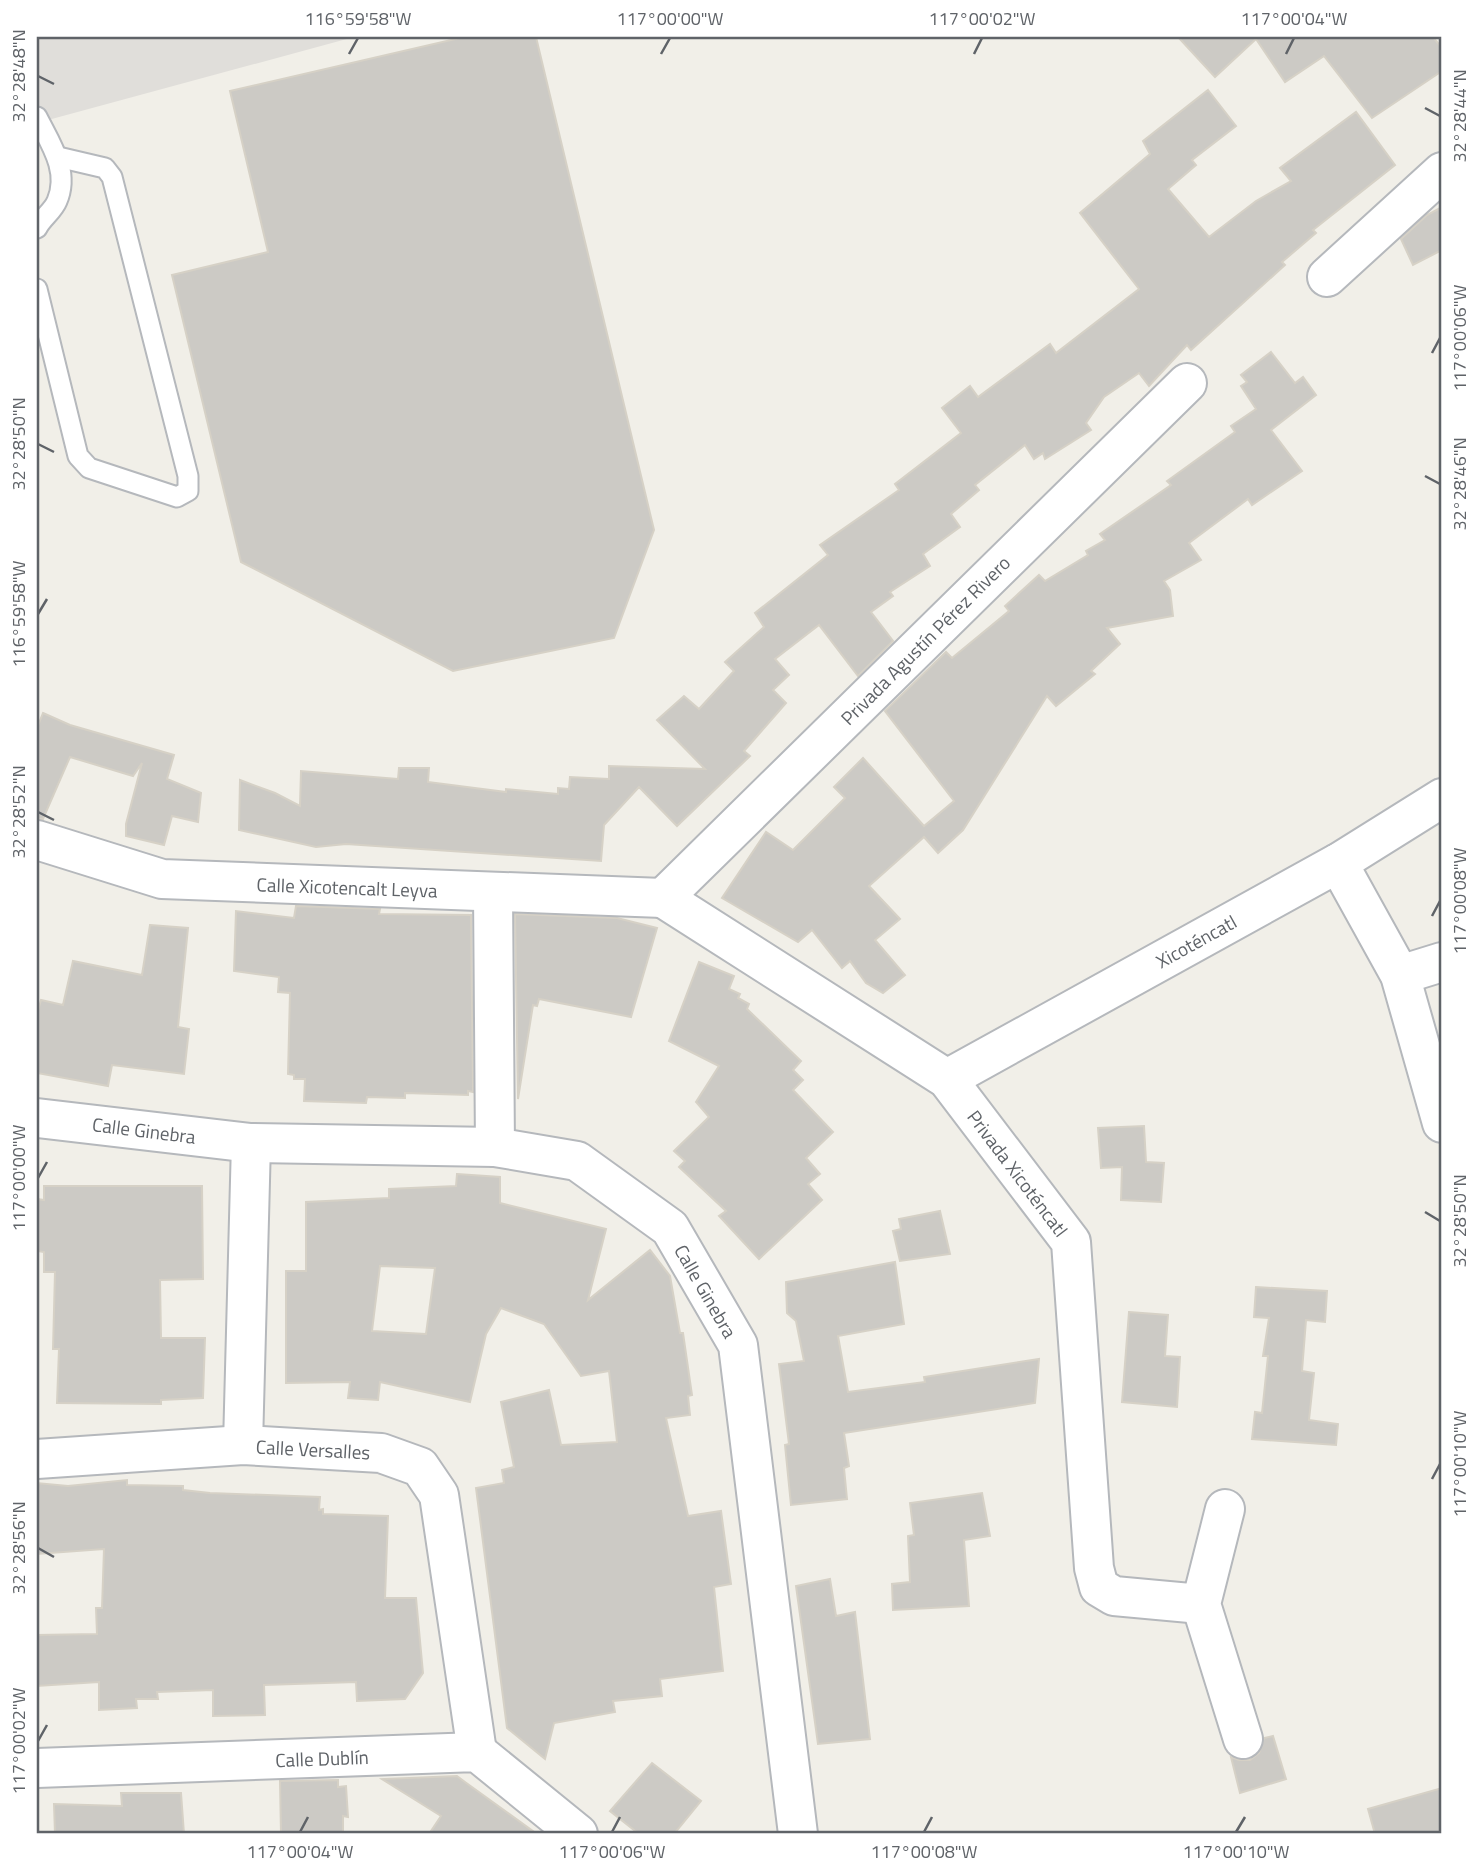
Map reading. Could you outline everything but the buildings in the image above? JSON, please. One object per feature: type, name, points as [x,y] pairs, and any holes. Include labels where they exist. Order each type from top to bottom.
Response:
[{"type":"street","points":[[1327,277],[1442,172]]},
{"type":"street","name":"Privada Agustín Pérez Rivero","points":[[663,898],[1187,383]]},
{"type":"street","name":"Xicoténcatl","points":[[947,1079],[1338,863],[1442,797]]},
{"type":"street","name":"Calle Xicotencalt Leyva","points":[[37,840],[162,880],[663,898]]},
{"type":"street","points":[[1338,863],[1400,975],[1442,1123]]},
{"type":"street","points":[[493,893],[495,1147]]},
{"type":"street","name":"Privada Xicoténcatl","points":[[663,898],[947,1079],[1071,1242],[1094,1568],[1099,1587],[1114,1597],[1201,1604]]},
{"type":"street","points":[[1400,975],[1442,962]]},
{"type":"street","name":"Calle Ginebra","points":[[37,1118],[251,1143],[495,1147],[577,1161],[670,1228],[737,1345],[798,1834]]},
{"type":"street","points":[[243,1445],[251,1143]]},
{"type":"street","name":"Calle Versalles","points":[[37,1459],[243,1445],[381,1453],[420,1467],[439,1495],[477,1752]]},
{"type":"street","points":[[1225,1509],[1201,1604],[1243,1739]]},
{"type":"street","points":[[477,1752],[578,1834]]},
{"type":"street","name":"Calle Dublín","points":[[37,1768],[477,1752]]},
{"type":"lane","points":[[37,117],[58,157],[62,180],[56,203],[37,228]]},
{"type":"lane","points":[[37,289],[78,456],[89,468],[177,497],[188,491],[188,477],[112,177],[105,169],[90,163],[58,157]]},
{"type":"shaded area","points":[[37,37],[354,37],[37,123]]}]
